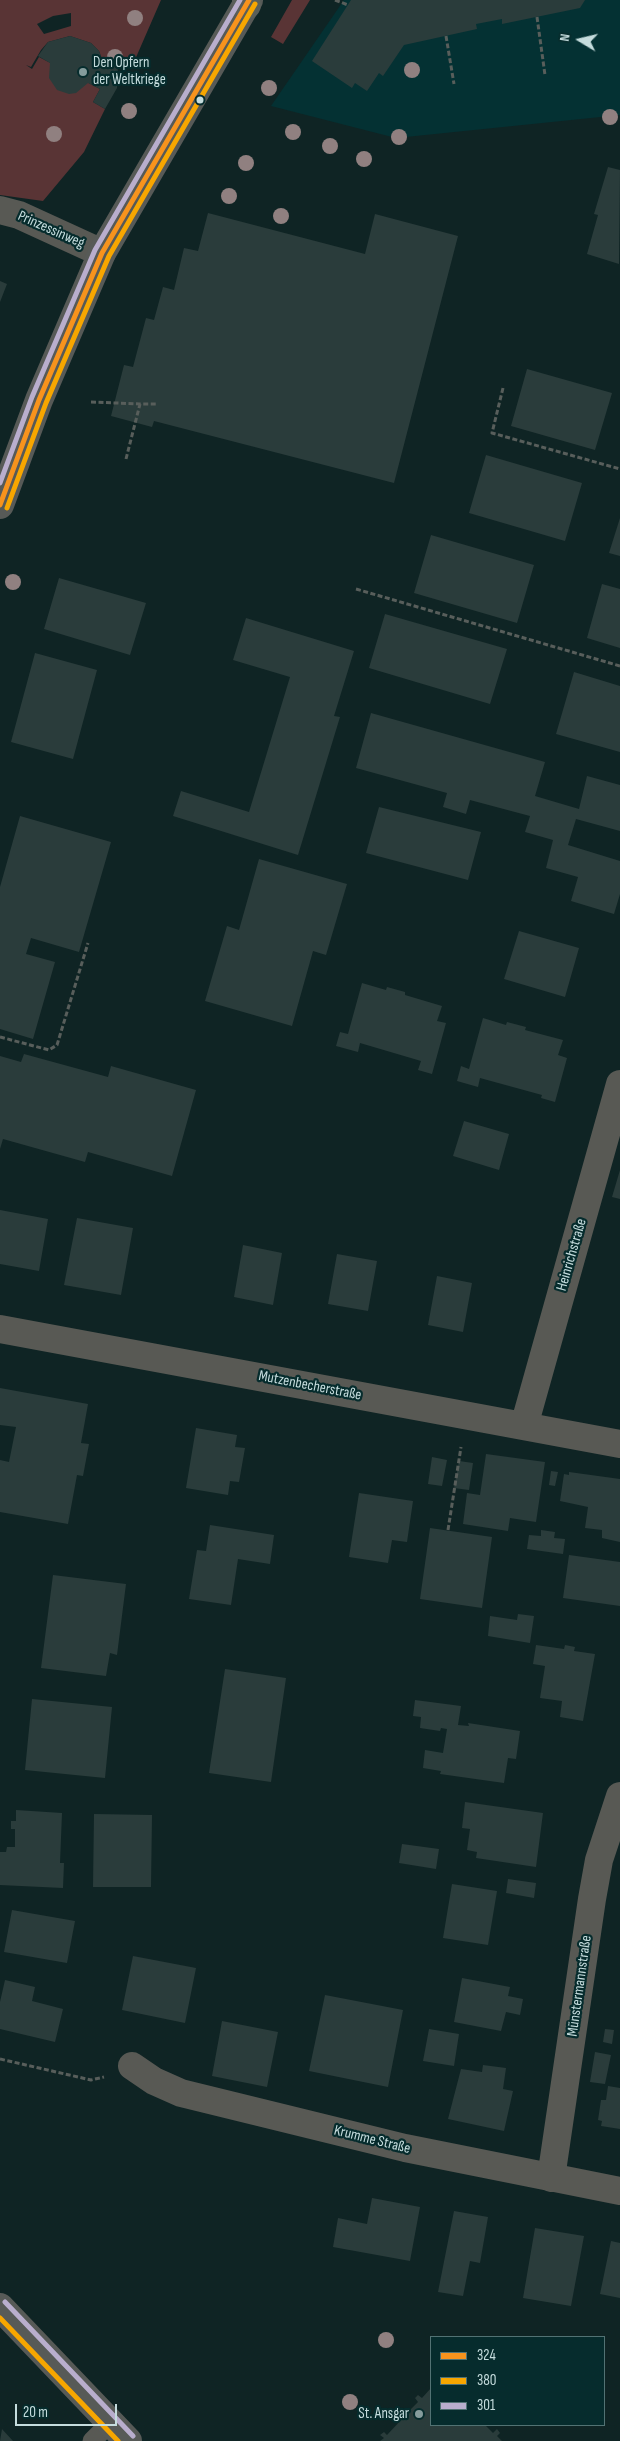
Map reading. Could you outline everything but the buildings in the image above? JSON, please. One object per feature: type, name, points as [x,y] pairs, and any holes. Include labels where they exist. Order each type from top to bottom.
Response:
[{"type":"main road","points":[[0,505],[39,400],[102,253],[247,2]]},
{"type":"main road","points":[[0,2307],[110,2435]]},
{"type":"street","name":"Prinzessinweg","points":[[0,210],[20,215],[102,253]]},
{"type":"street","name":"Heinrichstraße","points":[[524,1426],[620,1084]]},
{"type":"street","name":"Mutzenbecherstraße","points":[[0,1329],[620,1444]]},
{"type":"street","name":"Münstermannstraße","points":[[550,2178],[599,1860],[620,1796]]},
{"type":"street","name":"Krumme Straße","points":[[132,2066],[154,2081],[181,2093],[405,2148],[620,2191]]},
{"type":"path","points":[[335,0],[348,5]]},
{"type":"path","points":[[537,17],[545,75]]},
{"type":"path","points":[[446,36],[454,84]]},
{"type":"path","points":[[503,388],[492,433],[620,469]]},
{"type":"path","points":[[91,402],[158,404]]},
{"type":"path","points":[[126,459],[140,404]]},
{"type":"path","points":[[356,589],[620,666]]},
{"type":"path","points":[[0,1036],[49,1050],[57,1045],[88,943]]},
{"type":"path","points":[[448,1530],[466,1415]]},
{"type":"path","points":[[0,2059],[91,2080],[113,2075],[132,2066]]},
{"type":"shaded area","points":[[0,0],[161,0],[134,62],[105,67],[99,51],[91,43],[70,36],[48,42],[31,67],[26,65],[32,69],[39,57],[100,89],[93,102],[105,109],[84,152],[43,201],[0,195]],"holes":[[[71,13],[71,26],[44,34],[37,24],[53,16]]]},
{"type":"shaded area","points":[[292,0],[310,0],[283,44],[271,37]]},
{"type":"shaded area","points":[[344,0],[620,0],[620,115],[396,138],[271,106]]},
{"type":"transit line","name":"301","points":[[0,483],[32,397],[95,250],[240,0]]},
{"type":"transit line","name":"324","points":[[0,505],[39,400],[102,253],[249,0]]},
{"type":"transit line","name":"380","points":[[7,508],[46,403],[109,256],[255,4]]},
{"type":"transit line","name":"301","points":[[5,2302],[133,2436]]},
{"type":"transit line","name":"380","points":[[0,2318],[118,2441]]},
{"type":"place","name":"Den Opfern der Weltkriege","points":[[83,72]]},
{"type":"place","name":"St. Ansgar","points":[[419,2414]]}]
